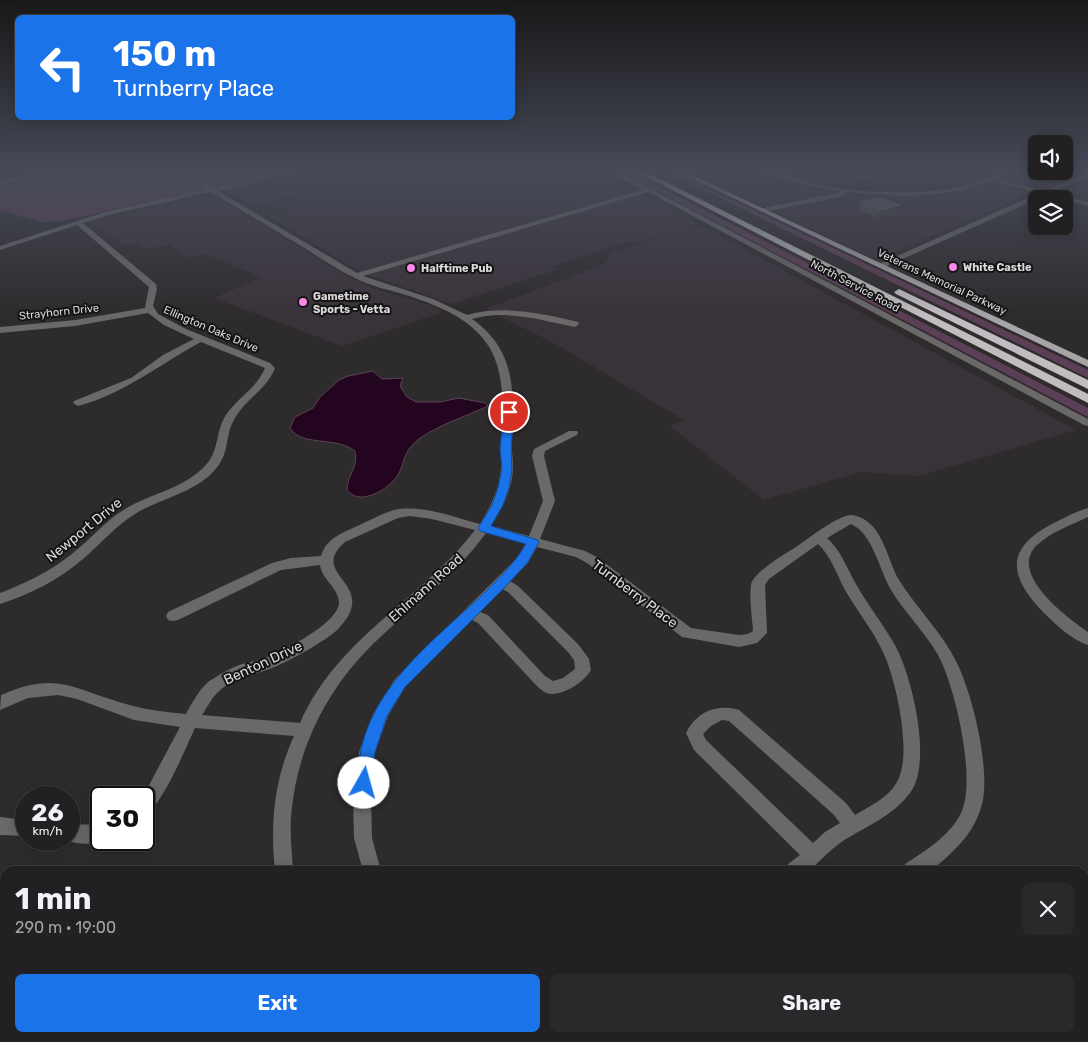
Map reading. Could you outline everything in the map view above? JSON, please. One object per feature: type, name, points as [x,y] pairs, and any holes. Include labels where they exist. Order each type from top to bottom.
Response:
[{"type":"highway","points":[[732,219],[1088,400]]},
{"type":"highway","points":[[751,219],[1088,385]]},
{"type":"main road","name":"Veterans Memorial Parkway","points":[[780,219],[1088,364]]},
{"type":"street","points":[[0,248],[89,219]]},
{"type":"street","name":"Ehlmann Road","points":[[261,219],[356,276],[435,302],[467,318],[494,342],[503,361],[508,378],[507,468],[504,488],[498,505],[468,550],[450,569],[366,641],[348,660],[319,702],[294,753],[287,782],[282,817],[283,866]]},
{"type":"street","points":[[356,276],[552,219]]},
{"type":"street","name":"North Service Road","points":[[704,219],[1088,423]]},
{"type":"street","points":[[882,266],[988,219]]},
{"type":"street","name":"Ellington Oaks Drive","points":[[77,222],[152,286],[148,306],[149,310],[159,320],[267,365],[270,368]]},
{"type":"street","name":"Strayhorn Drive","points":[[0,330],[75,323],[149,310]]},
{"type":"street","points":[[467,318],[478,314],[499,312],[575,324]]},
{"type":"street","points":[[78,403],[134,380],[166,357],[203,338]]},
{"type":"street","name":"Newport Drive","points":[[0,599],[50,576],[72,562],[104,530],[132,510],[183,488],[200,477],[221,455],[223,430],[231,416],[265,377],[270,368]]},
{"type":"street","points":[[371,866],[363,838],[362,798],[367,752],[381,714],[400,683],[523,560],[534,542],[549,501],[538,456],[540,449],[573,433]]},
{"type":"street","points":[[173,616],[277,566],[327,560],[332,546],[340,539],[395,514],[410,512],[432,515],[484,528]]},
{"type":"street","points":[[1088,512],[1032,542],[1024,555],[1023,564],[1029,586],[1038,599],[1064,624],[1088,640]]},
{"type":"street","name":"Turnberry Place","points":[[484,528],[564,548],[592,560],[687,633],[738,641],[752,639],[760,632],[758,584],[764,576],[819,538],[850,520],[863,523],[871,532],[885,566],[901,594],[945,654],[960,692],[971,740],[975,788],[971,814],[950,844],[919,866]]},
{"type":"street","points":[[801,866],[832,838],[888,805],[904,786],[912,760],[910,724],[899,670],[889,648],[852,590],[830,548],[819,538]]},
{"type":"street","name":"Benton Drive","points":[[155,791],[191,720],[208,693],[227,678],[243,670],[272,662],[332,627],[344,611],[346,603],[342,588],[329,573],[327,560]]},
{"type":"street","points":[[470,614],[483,619],[540,680],[551,688],[564,686],[576,679],[583,670],[581,658],[514,590],[502,583]]},
{"type":"street","points":[[0,703],[15,695],[32,691],[60,689],[134,713],[304,730]]},
{"type":"street","points":[[813,855],[700,745],[694,733],[705,721],[720,712],[733,715],[840,809],[853,826]]},
{"type":"street","points":[[0,826],[15,827]]},
{"type":"shaded area","points":[[29,219],[73,219],[62,221],[41,222]]},
{"type":"shaded area","points":[[101,219],[251,219],[345,275],[372,288],[427,304],[443,312],[342,346],[214,298],[261,277],[205,254],[188,258],[169,245],[145,249],[138,243],[124,245],[97,226],[92,226],[86,222]]},
{"type":"shaded area","points":[[274,219],[689,219],[699,224],[635,243],[630,241],[551,267],[555,270],[452,304],[360,272]]},
{"type":"shaded area","points":[[710,219],[721,219],[1088,408],[1088,417]]},
{"type":"shaded area","points":[[762,219],[772,219],[1088,370],[1088,378]]},
{"type":"shaded area","points":[[788,219],[972,219],[882,258],[867,256]]},
{"type":"shaded area","points":[[702,226],[1076,430],[918,476],[861,472],[764,500],[670,426],[684,420],[550,341],[485,309],[605,264],[610,254],[679,229]]},
{"type":"shaded area","points":[[373,371],[382,379],[403,378],[400,386],[407,397],[416,402],[440,402],[459,398],[485,403],[488,406],[444,425],[419,439],[408,450],[400,471],[393,481],[377,493],[370,496],[357,497],[347,490],[355,462],[355,451],[347,446],[302,438],[290,428],[295,417],[313,408],[320,397],[339,380],[348,376]]},
{"type":"place","name":"White Castle","points":[[953,267]]},
{"type":"place","name":"Halftime Pub","points":[[411,268]]},
{"type":"place","name":"Gametime Sports - Vetta","points":[[303,302]]},
{"type":"route","points":[[364,783],[367,752],[381,714],[400,683],[423,658],[502,583],[523,560],[534,542],[484,528],[498,505],[504,488],[507,468],[506,449],[509,412]]}]
